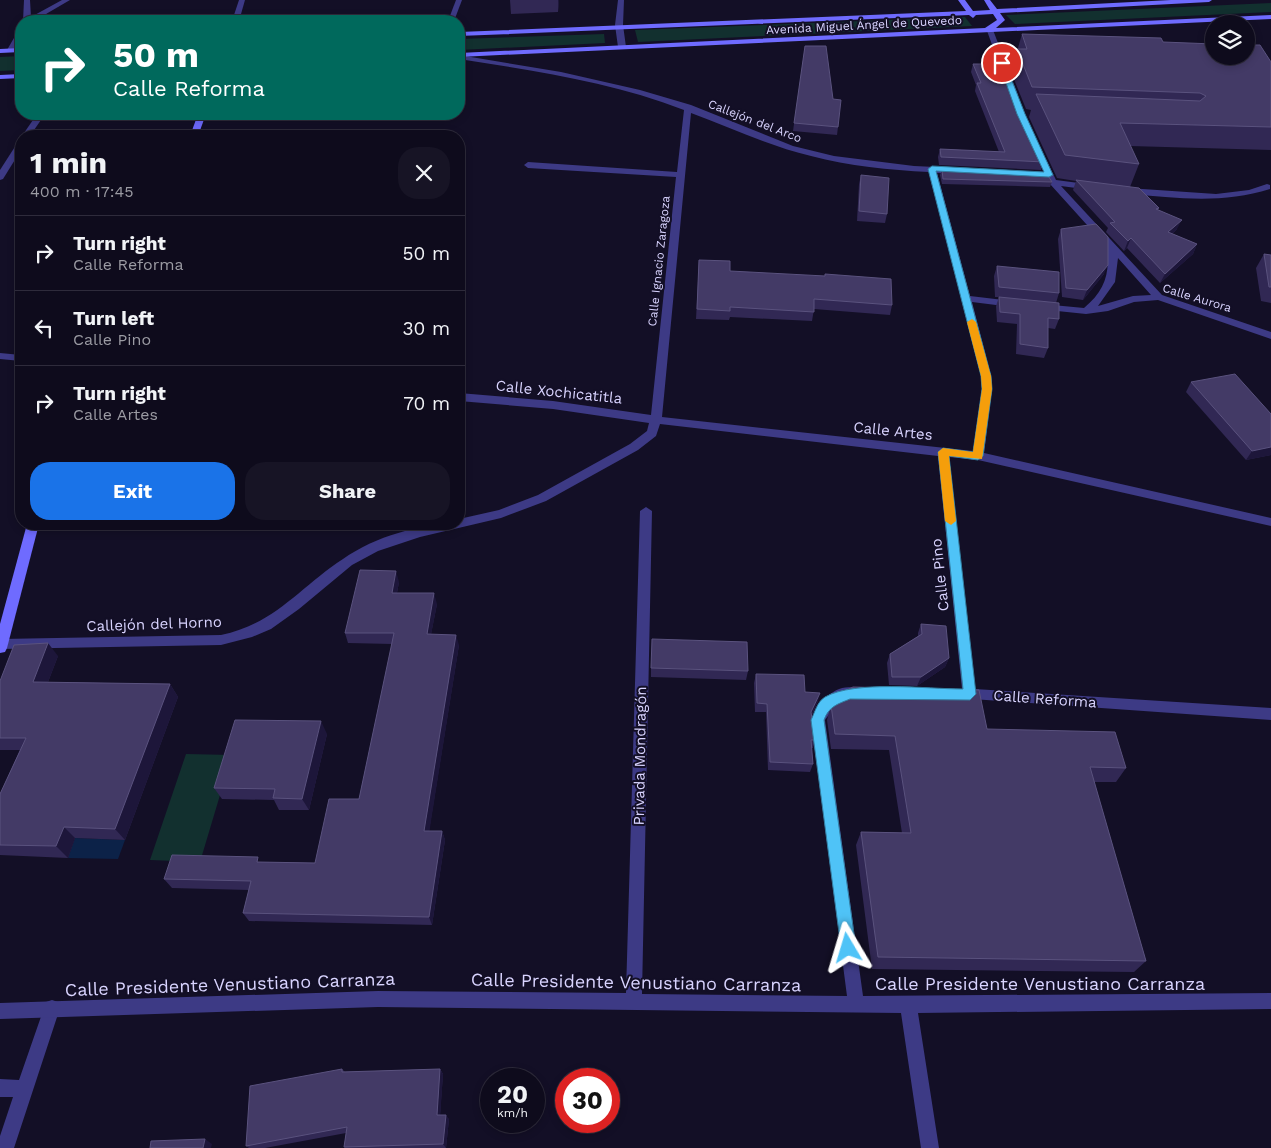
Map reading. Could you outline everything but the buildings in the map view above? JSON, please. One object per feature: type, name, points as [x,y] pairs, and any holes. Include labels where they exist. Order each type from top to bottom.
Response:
[{"type":"main road","points":[[961,0],[976,21],[990,30],[1002,20],[987,0]]},
{"type":"main road","name":"Avenida Miguel Ángel de Quevedo","points":[[465,34],[619,25],[995,11],[1137,2],[1209,0]]},
{"type":"main road","name":"Avenida Miguel Ángel de Quevedo","points":[[465,56],[1271,17]]},
{"type":"main road","points":[[0,51],[15,50]]},
{"type":"main road","points":[[0,77],[15,76]]},
{"type":"main road","points":[[1,646],[3,627],[31,530]]},
{"type":"street","points":[[27,0],[28,15]]},
{"type":"street","points":[[39,15],[67,0]]},
{"type":"street","points":[[238,15],[242,0]]},
{"type":"street","points":[[453,15],[459,0]]},
{"type":"street","points":[[622,0],[619,25],[622,47]]},
{"type":"street","points":[[990,30],[1017,104]]},
{"type":"street","points":[[11,50],[15,43]]},
{"type":"street","name":"Callejón del Arco","points":[[465,57],[577,76],[688,107],[817,155],[849,162],[1051,178],[1100,188]]},
{"type":"street","name":"Calle Ignacio Zaragoza","points":[[656,418],[688,107]]},
{"type":"street","points":[[1033,141],[1051,178],[1159,297]]},
{"type":"street","points":[[0,177],[15,153]]},
{"type":"street","points":[[528,165],[680,175]]},
{"type":"street","points":[[932,169],[986,376],[987,389],[978,456]]},
{"type":"street","points":[[1116,190],[1222,196],[1244,194],[1267,187]]},
{"type":"street","points":[[1086,311],[1105,294],[1110,284],[1114,272],[1112,245]]},
{"type":"street","name":"Calle Aurora","points":[[965,298],[1086,311],[1108,308],[1133,299],[1159,297],[1271,336]]},
{"type":"street","points":[[0,356],[15,357]]},
{"type":"street","name":"Calle Xochicatitla","points":[[465,398],[553,405],[656,418]]},
{"type":"street","name":"Calle Artes","points":[[656,418],[693,425],[978,456],[1271,522]]},
{"type":"street","name":"Callejón del Horno","points":[[465,521],[501,514],[542,498],[634,447],[652,433],[656,418]]},
{"type":"street","name":"Calle Pino","points":[[943,452],[970,694]]},
{"type":"street","name":"Privada Mondragón","points":[[634,1001],[646,511]]},
{"type":"street","name":"Callejón del Horno","points":[[1,646],[221,640],[244,634],[275,619],[326,578],[361,554],[399,536],[426,530]]},
{"type":"street","points":[[856,1004],[818,720],[822,710],[838,696],[850,693],[870,694]]},
{"type":"street","name":"Calle Reforma","points":[[950,694],[1271,714]]},
{"type":"street","name":"Calle Presidente Venustiano Carranza","points":[[0,1011],[378,999],[908,1005],[1271,1001]]},
{"type":"street","points":[[908,1005],[930,1148]]},
{"type":"street","points":[[5,1148],[52,1008]]},
{"type":"street","points":[[0,1088],[25,1089]]},
{"type":"green space","points":[[1271,3],[1271,12],[1015,24],[1006,15]]},
{"type":"green space","points":[[965,17],[972,26],[638,42],[635,30]]},
{"type":"green space","points":[[604,34],[605,43],[465,50],[465,39]]},
{"type":"green space","points":[[15,56],[15,70],[0,71],[0,57]]},
{"type":"green space","points":[[186,754],[232,755],[200,862],[150,860]]},
{"type":"water","points":[[75,838],[125,840],[118,859],[68,858]]},
{"type":"slow traffic","points":[[951,521],[943,452],[978,456],[987,389],[986,376],[972,322]]},
{"type":"route","points":[[848,948],[818,720],[822,710],[838,696],[850,693],[970,694],[943,452],[978,456],[987,389],[983,363],[932,169],[1049,175],[1021,114],[1002,63]]}]
